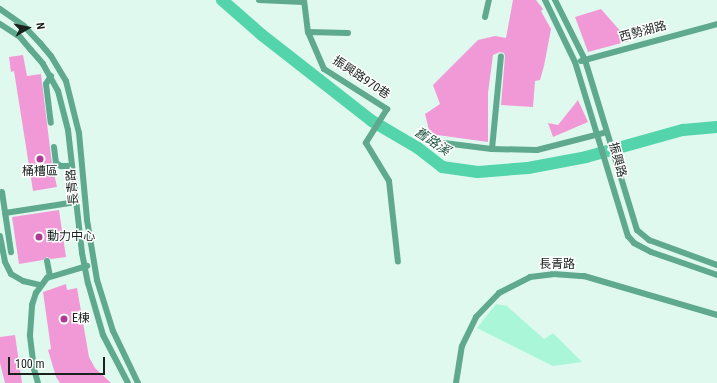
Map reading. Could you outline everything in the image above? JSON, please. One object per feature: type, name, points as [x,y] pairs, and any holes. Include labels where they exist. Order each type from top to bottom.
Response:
[{"type":"street","points":[[259,0],[303,1]]},
{"type":"street","points":[[485,17],[489,0]]},
{"type":"street","name":"振興路","points":[[545,0],[575,62],[599,134],[623,224],[634,243],[651,252],[717,275]]},
{"type":"street","name":"振興路","points":[[555,0],[584,60],[608,132],[634,224],[642,235],[657,243],[717,265]]},
{"type":"street","name":"振興路970巷","points":[[303,1],[308,32],[324,69],[387,109],[366,143],[388,180],[398,262]]},
{"type":"street","name":"長青路","points":[[0,9],[24,26],[51,56],[66,82],[76,118],[94,265],[107,316],[138,383]]},
{"type":"street","name":"長青路","points":[[0,24],[24,41],[51,76],[58,91],[66,120],[85,267],[103,335],[128,383]]},
{"type":"street","name":"西勢湖路","points":[[575,62],[717,24]]},
{"type":"street","points":[[308,32],[348,33]]},
{"type":"street","points":[[492,149],[501,56]]},
{"type":"street","points":[[51,76],[46,84],[51,123]]},
{"type":"street","points":[[66,120],[76,118]]},
{"type":"street","points":[[444,143],[492,149],[537,150],[608,132]]},
{"type":"street","points":[[54,147],[56,163],[61,166],[72,166]]},
{"type":"street","points":[[2,192],[11,252]]},
{"type":"street","points":[[5,213],[76,202]]},
{"type":"street","points":[[0,236],[5,262],[11,274],[23,281],[40,285]]},
{"type":"street","points":[[47,261],[50,276]]},
{"type":"street","points":[[38,383],[33,363],[30,321],[32,305],[40,285],[50,276],[94,265]]},
{"type":"street","name":"長青路","points":[[456,383],[462,346],[476,317],[499,293],[530,277],[553,274],[584,276],[717,315]]},
{"type":"green space","points":[[496,304],[507,306],[544,339],[553,333],[582,362],[553,366],[477,328]]},
{"type":"building","points":[[513,0],[536,0],[543,9],[541,11],[551,29],[540,80],[535,81],[533,107],[501,105],[505,56],[504,53],[500,52],[493,55],[488,93],[488,142],[430,134],[425,114],[440,104],[433,85],[478,40],[495,36],[506,38]]},
{"type":"building","points":[[601,9],[629,41],[588,52],[575,17]]},
{"type":"building","points":[[23,55],[27,76],[41,74],[52,164],[57,187],[33,191],[14,71],[11,72],[9,57]]},
{"type":"building","points":[[578,100],[588,122],[553,137],[548,123],[558,125]]},
{"type":"building","name":"動力中心","points":[[59,210],[66,257],[51,259],[47,257],[43,260],[19,264],[12,217]]},
{"type":"building","name":"E棟","points":[[66,284],[67,290],[77,288],[89,357],[95,368],[111,383],[60,383],[56,377],[48,350],[51,349],[43,292]]},
{"type":"building","points":[[15,335],[22,383],[5,383],[0,363],[0,337]]},
{"type":"waterway","name":"舊路溪","points":[[222,0],[262,35],[372,121],[418,148],[442,167],[478,172],[528,168],[586,157],[683,130],[717,127]]},
{"type":"place","name":"桶槽區","points":[[40,159]]},
{"type":"place","name":"動力中心","points":[[39,237]]},
{"type":"place","name":"E棟","points":[[64,319]]}]
